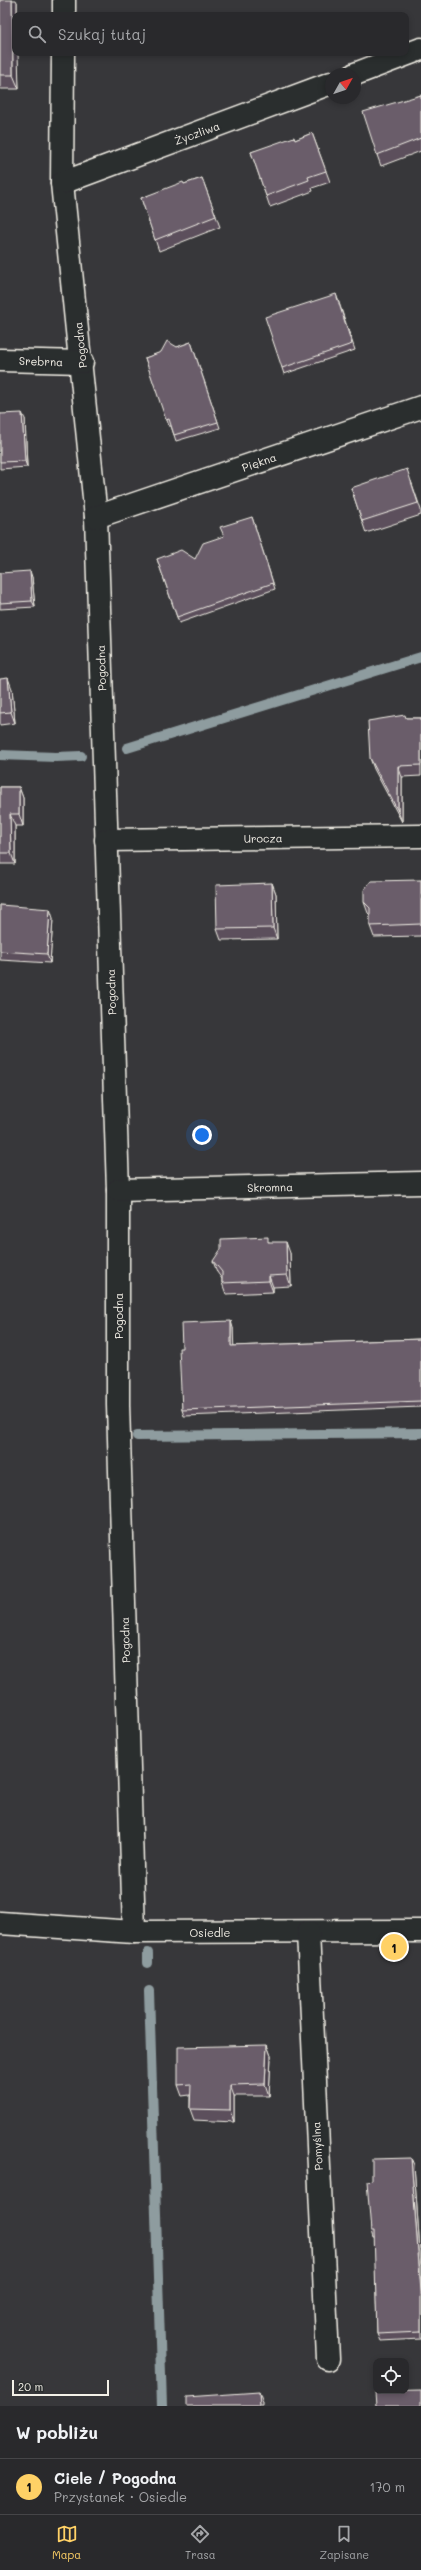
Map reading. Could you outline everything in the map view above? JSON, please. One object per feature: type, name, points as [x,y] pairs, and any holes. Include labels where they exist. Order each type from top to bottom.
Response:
[{"type":"street","points":[[64,0],[64,12]]},
{"type":"street","points":[[409,54],[421,49]]},
{"type":"street","name":"Pogodna","points":[[63,56],[62,183],[82,362],[96,517],[118,1190],[118,1405],[134,1932]]},
{"type":"street","points":[[361,72],[403,56]]},
{"type":"street","name":"Życzliwa","points":[[62,183],[325,85]]},
{"type":"street","name":"Srebrna","points":[[0,360],[82,362]]},
{"type":"street","name":"Piękna","points":[[96,517],[421,407]]},
{"type":"street","name":"Urocza","points":[[106,840],[421,836]]},
{"type":"street","name":"Skromna","points":[[118,1190],[421,1183]]},
{"type":"street","name":"Osiedle","points":[[0,1924],[134,1932],[421,1931]]},
{"type":"street","name":"Pomyślna","points":[[308,1932],[328,2359]]},
{"type":"building","points":[[0,0],[12,0],[13,75],[0,75]]},
{"type":"building","points":[[421,95],[421,138],[377,155],[363,112]]},
{"type":"building","points":[[312,133],[326,171],[308,177],[309,180],[266,196],[251,152],[294,137],[295,140]]},
{"type":"building","points":[[202,178],[216,216],[155,240],[141,198],[183,182],[184,184]]},
{"type":"building","points":[[336,294],[352,344],[282,368],[265,317]]},
{"type":"building","points":[[167,341],[177,347],[191,342],[218,422],[174,435],[169,419],[166,420],[145,358],[161,352]]},
{"type":"building","points":[[22,413],[25,461],[0,462],[0,414]]},
{"type":"building","points":[[407,469],[418,503],[362,521],[351,488]]},
{"type":"building","points":[[252,517],[273,583],[177,617],[157,559],[181,550],[195,559],[203,543],[224,536],[220,527]]},
{"type":"building","points":[[30,571],[32,601],[0,603],[0,573]]},
{"type":"building","points":[[8,678],[11,712],[0,713],[0,679]]},
{"type":"building","points":[[405,715],[406,718],[421,718],[421,765],[398,766],[398,811],[370,758],[368,721]]},
{"type":"building","points":[[0,787],[19,787],[19,814],[10,814],[11,853],[0,853]]},
{"type":"building","points":[[421,880],[421,924],[370,926],[370,908],[364,902],[364,890],[371,881]]},
{"type":"building","points":[[272,883],[273,928],[217,929],[216,885]]},
{"type":"building","points":[[0,905],[50,909],[47,954],[0,951]]},
{"type":"building","points":[[268,1237],[268,1242],[286,1242],[287,1275],[269,1276],[269,1281],[222,1283],[222,1272],[213,1261],[221,1249],[221,1239]]},
{"type":"building","points":[[231,1321],[231,1346],[421,1339],[421,1401],[182,1410],[179,1348],[182,1348],[181,1323]]},
{"type":"building","points":[[267,2045],[265,2084],[230,2085],[230,2110],[190,2109],[191,2084],[178,2085],[178,2047]]},
{"type":"building","points":[[411,2158],[421,2292],[421,2332],[377,2334],[374,2231],[371,2231],[367,2181],[372,2180],[372,2159]]},
{"type":"building","points":[[409,2391],[421,2391],[421,2406],[376,2406],[375,2394],[409,2394]]},
{"type":"building","points":[[259,2392],[260,2406],[186,2406],[186,2397]]},
{"type":"waterway","points":[[127,748],[421,657]]},
{"type":"waterway","points":[[0,755],[56,757],[81,756]]},
{"type":"waterway","points":[[137,1436],[421,1433]]},
{"type":"waterway","points":[[148,1953],[148,1963]]},
{"type":"waterway","points":[[149,1991],[162,2406]]},
{"type":"place","name":"Ciele / Pogodna","points":[[394,1947]]}]
